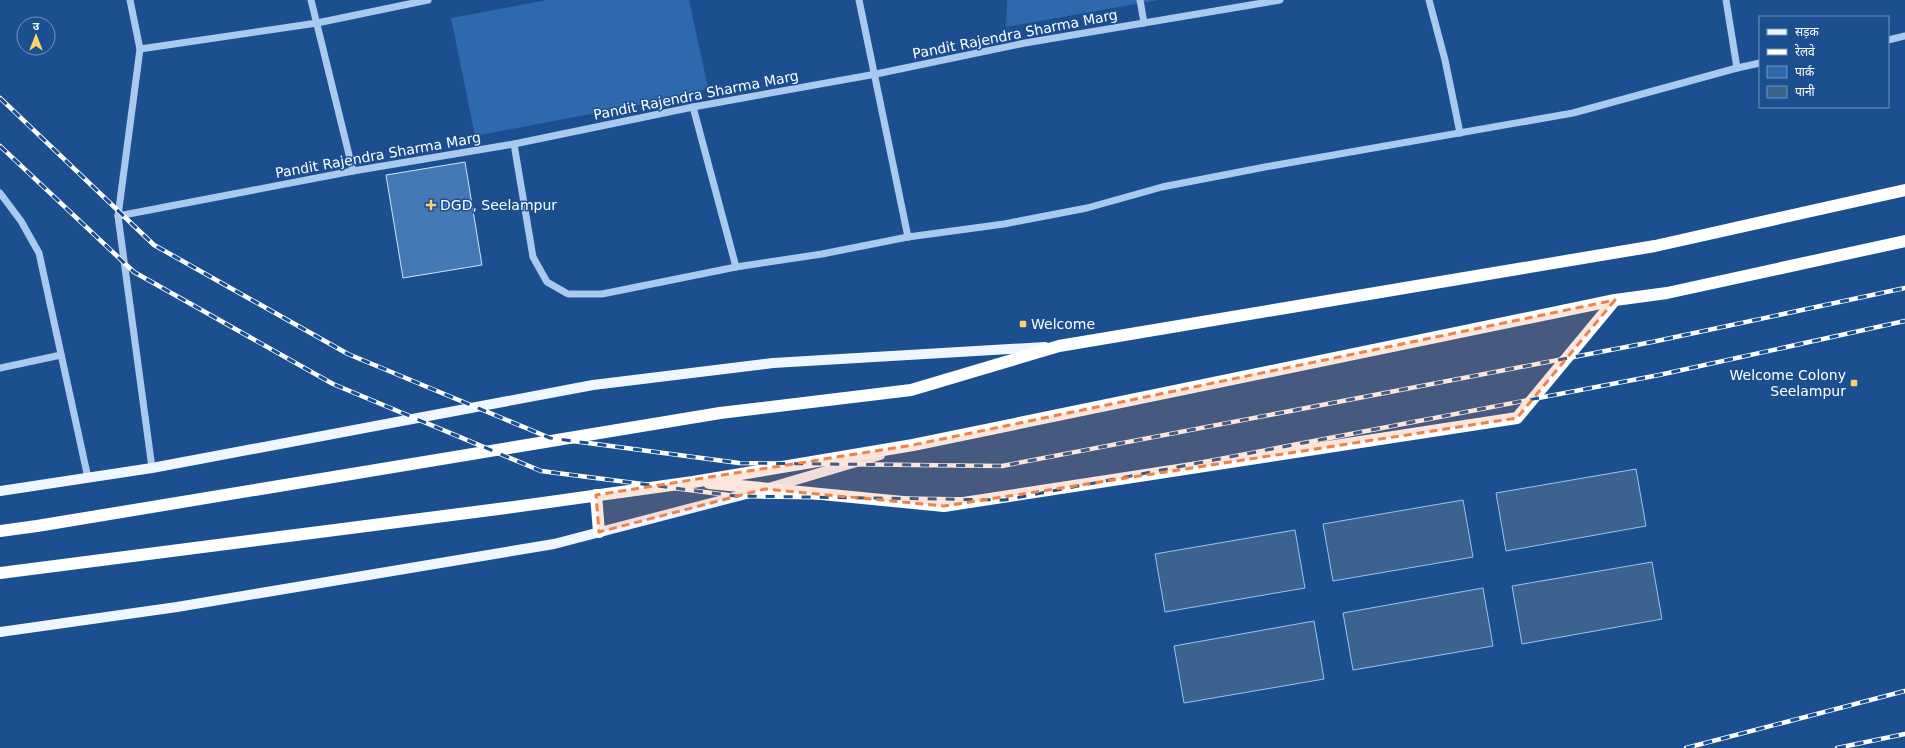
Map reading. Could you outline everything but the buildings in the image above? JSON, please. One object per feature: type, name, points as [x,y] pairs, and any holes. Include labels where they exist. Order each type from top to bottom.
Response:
[{"type":"highway","points":[[0,531],[720,413],[911,390],[1059,346],[1655,246],[1905,190]]},
{"type":"highway","points":[[0,573],[506,508],[693,482],[913,445],[1614,300],[1667,293],[1905,241]]},
{"type":"highway","points":[[693,482],[944,506],[1517,418],[1614,300]]},
{"type":"highway","points":[[596,495],[600,532]]},
{"type":"main road","points":[[0,491],[152,468],[593,385],[773,363],[1059,346]]},
{"type":"main road","points":[[0,632],[185,606],[554,544],[765,489],[913,445]]},
{"type":"street","points":[[130,0],[140,49],[118,216],[152,468]]},
{"type":"street","points":[[311,0],[353,171]]},
{"type":"street","points":[[140,49],[317,23],[428,0]]},
{"type":"street","points":[[859,0],[876,74],[908,237]]},
{"type":"street","points":[[1140,0],[1144,23]]},
{"type":"street","name":"Pandit Rajendra Sharma Marg","points":[[118,216],[353,171],[514,144],[693,108],[876,74],[1025,43],[1280,0]]},
{"type":"street","points":[[1429,0],[1445,60],[1460,133]]},
{"type":"street","points":[[1726,0],[1737,68]]},
{"type":"street","points":[[1889,40],[1905,36]]},
{"type":"street","points":[[514,144],[533,257],[547,282],[568,294],[602,294],[736,267],[822,254],[908,237],[1004,224],[1087,208],[1169,185],[1573,113],[1737,68],[1759,64]]},
{"type":"street","points":[[693,108],[736,267]]},
{"type":"street","points":[[0,193],[21,221],[39,253],[88,478]]},
{"type":"street","points":[[0,368],[61,355]]},
{"type":"highlighted area","points":[[1615,300],[1517,418],[944,506],[765,489],[599,532],[596,495],[913,445]]},
{"type":"green space","points":[[547,0],[689,0],[708,87],[695,94],[475,136],[451,18]]},
{"type":"green space","points":[[1007,0],[1158,0],[1006,27]]},
{"type":"water","points":[[1636,469],[1646,526],[1506,551],[1496,493]]},
{"type":"water","points":[[1463,500],[1473,557],[1333,581],[1323,524]]},
{"type":"water","points":[[1295,530],[1305,588],[1165,612],[1155,554]]},
{"type":"water","points":[[1652,562],[1662,619],[1522,644],[1512,586]]},
{"type":"water","points":[[1483,588],[1493,646],[1353,670],[1343,613]]},
{"type":"water","points":[[1314,621],[1324,679],[1184,703],[1174,646]]},
{"type":"railway","points":[[0,98],[154,245],[348,354],[550,438],[739,463],[1002,466],[1652,342],[1905,288]]},
{"type":"railway","points":[[0,146],[134,272],[333,384],[541,471],[736,496],[1005,500],[1659,375],[1905,321]]},
{"type":"railway","points":[[1686,748],[1905,691]]},
{"type":"railway","points":[[1837,748],[1905,734]]},
{"type":"place","name":"DGD, Seelampur","points":[[431,205]]},
{"type":"place","name":"Welcome","points":[[1023,324]]},
{"type":"place","name":"Welcome Colony Seelampur","points":[[1854,383]]}]
